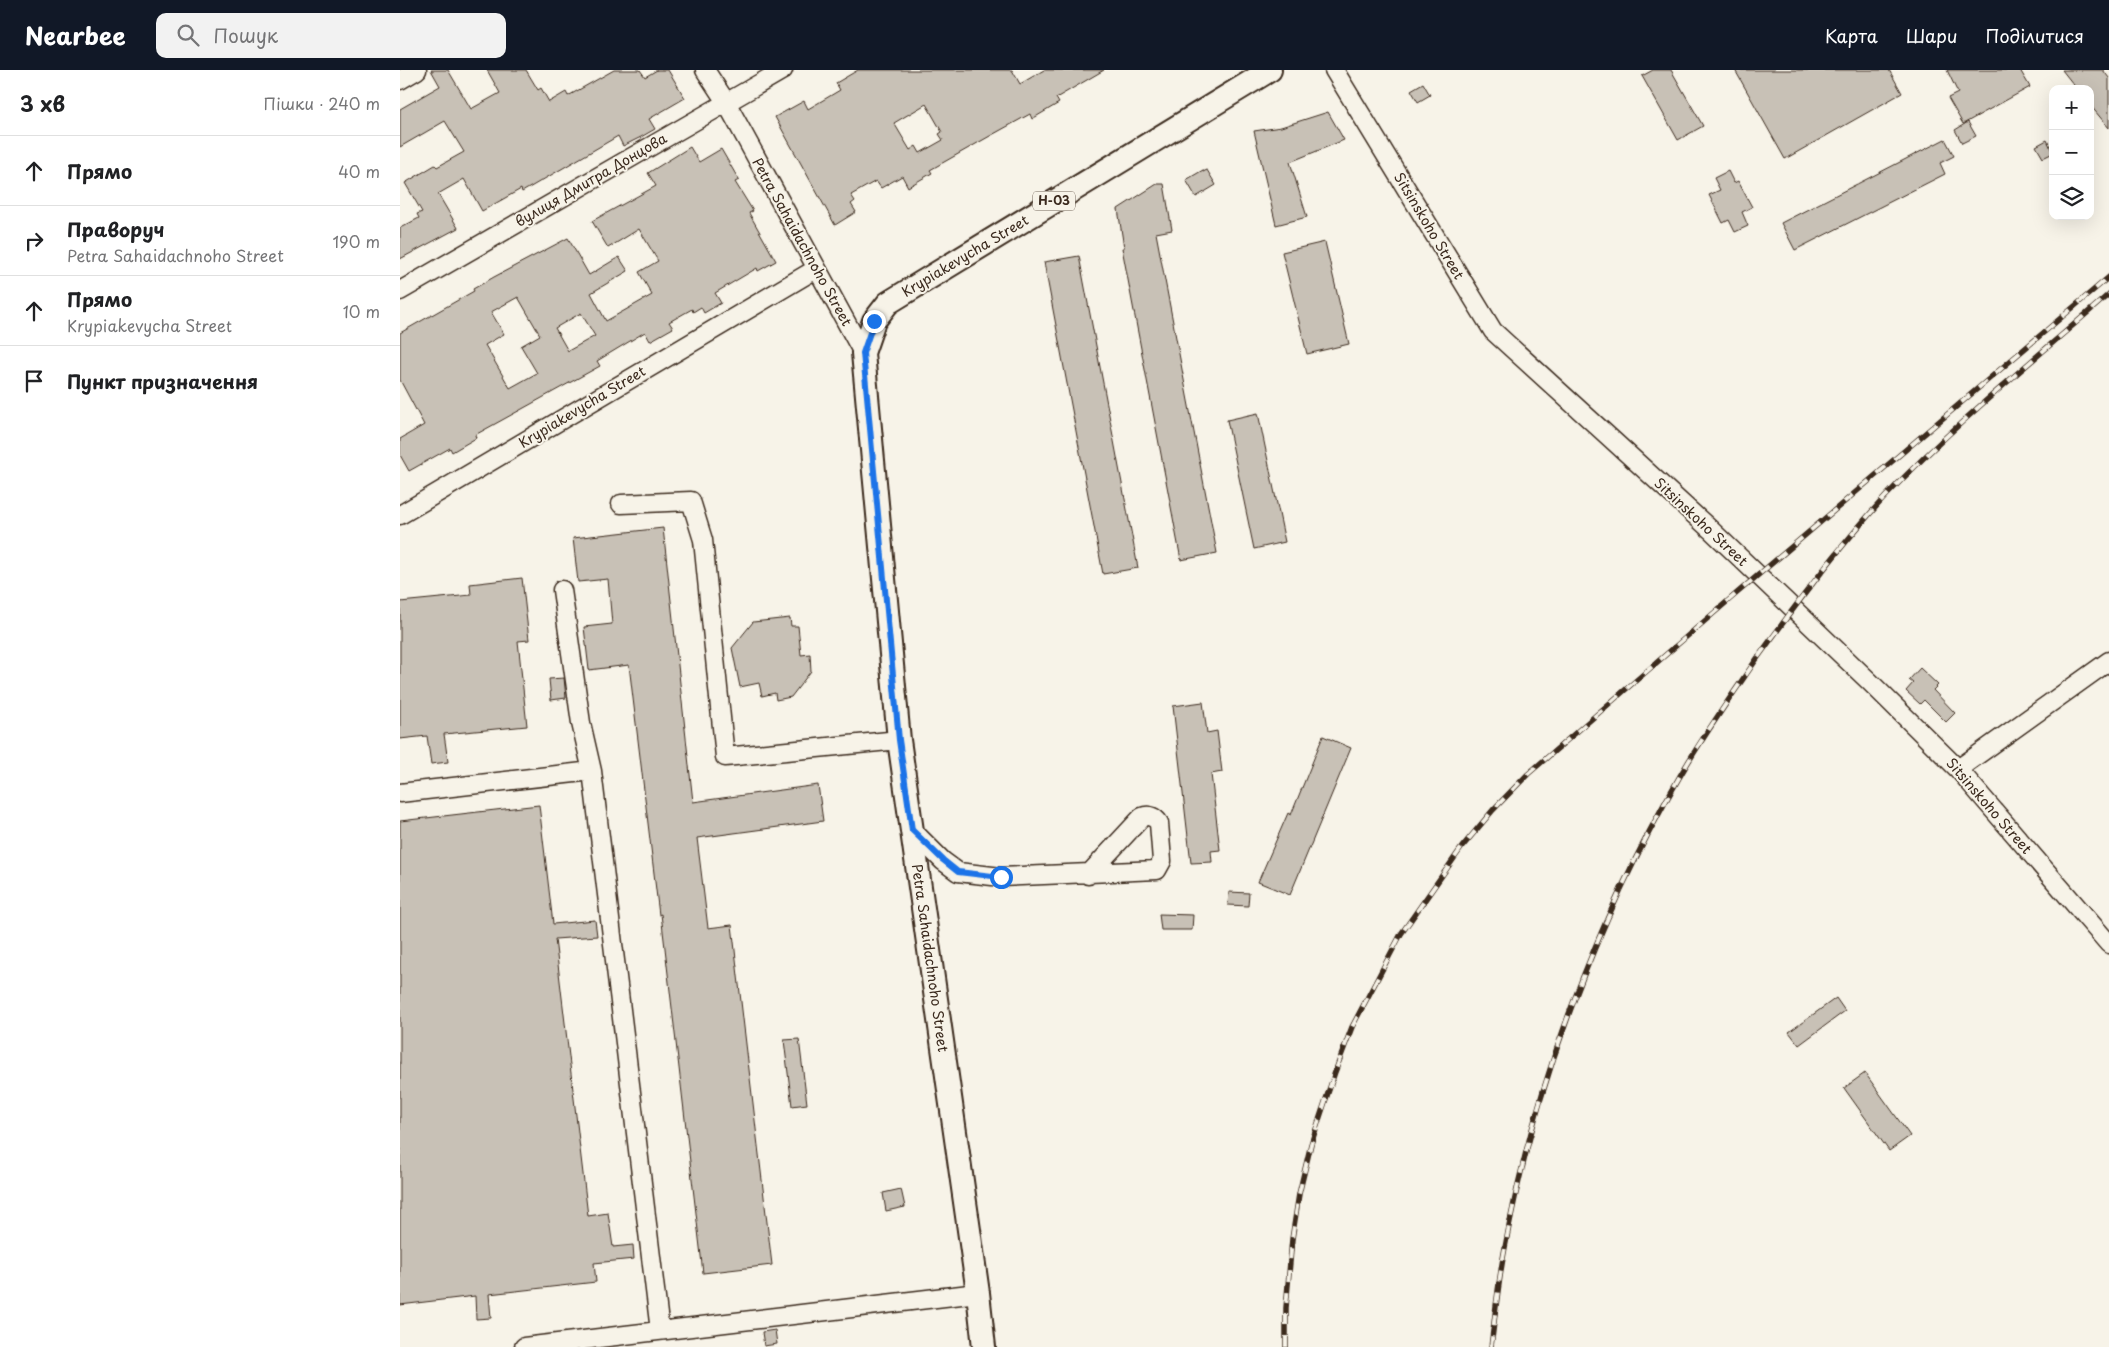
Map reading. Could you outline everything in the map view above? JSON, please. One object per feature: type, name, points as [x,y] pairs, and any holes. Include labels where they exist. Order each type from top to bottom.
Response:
[{"type":"main road","name":"Krypiakevycha Street","points":[[863,353],[874,321],[888,302],[1270,70]]},
{"type":"main road","name":"Petra Sahaidachnoho Street","points":[[863,353],[899,740],[978,1293],[984,1347]]},
{"type":"street","points":[[400,80],[417,70]]},
{"type":"street","name":"Petra Sahaidachnoho Street","points":[[705,70],[726,102],[863,353]]},
{"type":"street","name":"вулиця Дмитра Донцова","points":[[400,291],[783,70]]},
{"type":"street","name":"Sitsinskoho Street","points":[[1334,70],[1493,331],[1711,530],[1958,769],[2109,944]]},
{"type":"street","name":"Krypiakevycha Street","points":[[400,515],[816,269]]},
{"type":"street","points":[[621,504],[691,501],[703,540],[724,756],[899,740]]},
{"type":"street","points":[[562,590],[581,723],[592,771],[660,1331]]},
{"type":"street","points":[[1958,769],[2109,661]]},
{"type":"street","points":[[400,793],[592,771]]},
{"type":"street","points":[[912,830],[958,872],[1001,877],[1088,874]]},
{"type":"street","points":[[524,1347],[978,1293]]},
{"type":"building","points":[[431,70],[448,70],[471,109],[500,93],[487,70],[526,70],[538,90],[541,88],[549,102],[566,92],[568,96],[614,70],[640,70],[645,77],[657,70],[668,70],[685,98],[649,119],[655,129],[641,137],[623,146],[618,136],[522,192],[521,189],[482,211],[464,179],[438,194],[458,228],[400,259],[400,228],[419,218],[417,214],[422,212],[405,183],[435,165],[437,167],[464,152],[445,121],[400,147],[400,109],[440,86]]},
{"type":"building","points":[[858,70],[1012,70],[1020,84],[1044,70],[1104,70],[1056,98],[1059,103],[1032,119],[1030,114],[990,136],[930,170],[932,173],[908,187],[902,176],[881,188],[876,181],[851,195],[855,201],[851,204],[856,212],[835,225],[775,117],[804,101],[808,109],[840,90],[836,83]],"holes":[[[926,104],[942,132],[939,134],[943,140],[920,153],[916,146],[910,150],[894,123]]]},
{"type":"building","points":[[1653,70],[1671,70],[1703,126],[1678,140],[1642,76]]},
{"type":"building","points":[[1735,70],[1889,70],[1902,93],[1785,159]]},
{"type":"building","points":[[1947,70],[2020,70],[2030,87],[1963,124],[1948,98],[1958,93]]},
{"type":"building","points":[[2062,70],[2103,70],[2109,78],[2109,128],[2094,110],[2094,85],[2074,85]]},
{"type":"building","points":[[1423,83],[1430,95],[1418,102],[1411,90]]},
{"type":"building","points":[[1328,112],[1344,140],[1290,162],[1307,217],[1276,225],[1254,131],[1281,127]]},
{"type":"building","points":[[1968,122],[1976,136],[1962,143],[1955,130]]},
{"type":"building","points":[[1945,139],[1954,156],[1940,163],[1945,174],[1795,250],[1781,223]]},
{"type":"building","points":[[2047,140],[2049,155],[2043,158],[2036,146]]},
{"type":"building","points":[[690,147],[699,162],[721,149],[739,180],[735,182],[753,211],[749,213],[776,261],[758,271],[757,268],[715,293],[721,303],[704,313],[701,307],[693,312],[692,309],[669,322],[673,328],[650,341],[645,332],[597,361],[600,366],[475,435],[476,438],[452,452],[450,448],[409,471],[400,455],[400,439],[424,425],[400,380],[400,333],[474,291],[473,289],[494,277],[568,238],[589,275],[619,257],[628,271],[591,293],[606,321],[652,295],[639,272],[658,261],[639,229],[608,248],[592,221],[656,186],[648,173]],"holes":[[[518,297],[540,335],[521,346],[537,373],[510,388],[485,345],[504,334],[491,312]],[[581,313],[595,336],[568,351],[555,328]]]},
{"type":"building","points":[[1203,170],[1203,172],[1207,170],[1216,185],[1196,197],[1186,180]]},
{"type":"building","points":[[1728,171],[1734,183],[1738,181],[1752,207],[1742,212],[1748,226],[1735,232],[1729,220],[1723,223],[1709,195],[1720,190],[1714,178]]},
{"type":"building","points":[[1157,184],[1164,184],[1172,230],[1156,233],[1217,553],[1181,560],[1122,248],[1124,248],[1118,209]]},
{"type":"building","points":[[1325,242],[1349,344],[1307,354],[1282,252]]},
{"type":"building","points":[[1079,256],[1138,568],[1103,574],[1044,262]]},
{"type":"building","points":[[1258,413],[1285,542],[1254,549],[1227,420]]},
{"type":"building","points":[[663,528],[693,802],[818,785],[823,821],[697,838],[708,928],[732,925],[772,1265],[703,1273],[661,914],[659,915],[629,665],[589,670],[584,627],[612,624],[608,579],[578,582],[573,538]]},
{"type":"building","points":[[522,578],[529,640],[518,641],[527,726],[444,734],[448,762],[431,764],[427,736],[400,739],[400,602],[471,595],[470,584]]},
{"type":"building","points":[[790,618],[791,626],[798,626],[801,655],[810,654],[811,671],[791,697],[776,700],[775,693],[762,696],[759,683],[740,687],[732,648],[753,622]]},
{"type":"building","points":[[1920,668],[1938,685],[1933,690],[1955,713],[1946,722],[1924,700],[1920,704],[1906,691],[1913,683],[1909,680]]},
{"type":"building","points":[[564,678],[566,698],[551,700],[549,679]]},
{"type":"building","points":[[1203,702],[1207,733],[1217,731],[1222,772],[1211,774],[1220,850],[1211,851],[1212,862],[1191,863],[1173,706]]},
{"type":"building","points":[[1323,736],[1351,748],[1290,895],[1258,882],[1288,813],[1291,815]]},
{"type":"building","points":[[539,805],[553,924],[595,920],[597,936],[555,939],[588,1216],[608,1213],[613,1247],[633,1245],[634,1259],[594,1263],[596,1282],[489,1294],[491,1318],[476,1319],[475,1296],[400,1305],[400,821]]},
{"type":"building","points":[[1229,892],[1249,893],[1248,906],[1228,905]]},
{"type":"building","points":[[1159,914],[1193,915],[1192,930],[1161,930]]},
{"type":"building","points":[[1836,998],[1845,1011],[1799,1045],[1789,1032]]},
{"type":"building","points":[[799,1039],[807,1104],[792,1106],[784,1040]]},
{"type":"building","points":[[1865,1073],[1910,1136],[1889,1151],[1844,1088]]},
{"type":"building","points":[[901,1189],[905,1207],[886,1211],[883,1193]]},
{"type":"building","points":[[775,1330],[777,1344],[764,1346],[762,1332]]},
{"type":"railway","points":[[1286,1347],[1286,1308],[1292,1239],[1299,1194],[1311,1144],[1335,1072],[1352,1027],[1401,934],[1462,847],[1493,810],[1528,774],[1737,593],[2109,277]]},
{"type":"railway","points":[[1491,1347],[1498,1288],[1516,1191],[1550,1068],[1571,1007],[1595,947],[1621,889],[1680,776],[1717,717],[1771,639],[1868,516],[1911,470],[1966,418],[2109,294]]},
{"type":"route","points":[[874,321],[863,353],[899,740],[912,830],[958,872],[1001,877]]}]
